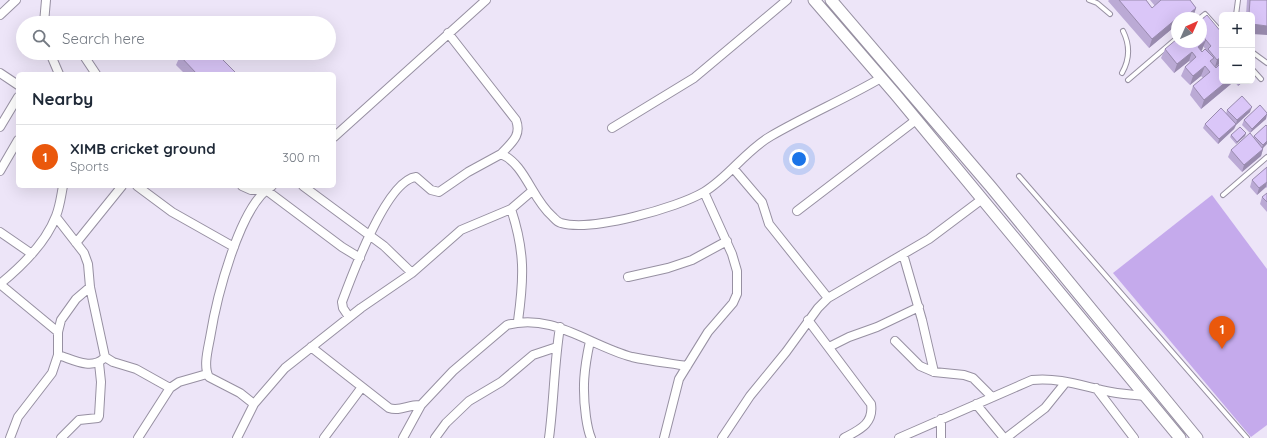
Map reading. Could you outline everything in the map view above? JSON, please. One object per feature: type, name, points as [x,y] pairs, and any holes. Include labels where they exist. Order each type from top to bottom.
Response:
[{"type":"street","points":[[0,15],[16,0]]},
{"type":"street","points":[[45,16],[46,0]]},
{"type":"street","points":[[612,128],[694,78],[788,0]]},
{"type":"street","points":[[814,0],[916,120],[1145,396],[1177,437]]},
{"type":"street","points":[[831,0],[991,187],[1197,438]]},
{"type":"street","points":[[336,135],[483,1]]},
{"type":"street","points":[[349,317],[343,308],[342,302],[368,236],[397,190],[405,181],[416,178],[431,190],[439,192],[468,172],[501,154],[515,139],[518,133],[516,120],[448,33]]},
{"type":"street","points":[[53,60],[58,72]]},
{"type":"street","points":[[87,60],[95,72]]},
{"type":"street","points":[[0,73],[16,84]]},
{"type":"street","points":[[501,154],[508,157],[516,164],[539,203],[559,223],[574,226],[612,222],[666,207],[704,192],[770,136],[853,94],[881,78]]},
{"type":"street","points":[[0,127],[16,100]]},
{"type":"street","points":[[797,211],[916,120]]},
{"type":"street","points":[[0,171],[16,143]]},
{"type":"street","points":[[733,168],[762,202],[769,224],[828,298]]},
{"type":"street","points":[[58,332],[0,284],[32,254],[56,217],[62,188]]},
{"type":"street","points":[[76,243],[120,188]]},
{"type":"street","points":[[140,188],[172,212],[234,247]]},
{"type":"street","points":[[246,188],[251,190],[269,188],[342,247],[360,258]]},
{"type":"street","points":[[207,374],[208,349],[219,291],[234,247],[247,218],[269,188]]},
{"type":"street","points":[[306,188],[368,236],[384,246],[412,273]]},
{"type":"street","points":[[237,438],[254,404],[285,368],[349,317],[412,273],[461,230],[511,209],[532,191]]},
{"type":"street","points":[[664,438],[679,380],[708,332],[733,303],[737,294],[737,271],[727,240],[704,192]]},
{"type":"street","points":[[722,438],[750,396],[786,352],[808,320],[828,298],[929,239],[982,200]]},
{"type":"street","points":[[511,209],[521,245],[523,265],[523,286],[518,322]]},
{"type":"street","points":[[56,217],[84,253],[88,264],[90,287],[102,360],[100,416],[98,418],[79,420],[61,438]]},
{"type":"street","points":[[0,232],[32,254]]},
{"type":"street","points":[[628,277],[668,268],[692,260],[727,240]]},
{"type":"street","points":[[903,254],[934,372]]},
{"type":"street","points":[[10,438],[20,413],[52,373],[58,354],[58,332],[61,320],[76,299],[90,287]]},
{"type":"street","points":[[829,347],[849,336],[877,327],[918,307]]},
{"type":"street","points":[[808,320],[871,404],[872,412],[869,422],[862,428],[844,438]]},
{"type":"street","points":[[403,438],[421,405],[453,371],[485,342],[507,325],[518,322],[537,321],[560,327],[590,341],[633,357],[687,366]]},
{"type":"street","points":[[549,438],[553,411],[557,347],[560,327]]},
{"type":"street","points":[[590,341],[584,370],[583,394],[588,430],[591,438]]},
{"type":"street","points":[[895,341],[920,366],[934,372],[964,375],[973,378],[992,397]]},
{"type":"street","points":[[311,347],[389,408],[394,410],[414,404],[421,405]]},
{"type":"street","points":[[435,438],[446,423],[469,401],[501,382],[533,355],[557,347]]},
{"type":"street","points":[[58,354],[82,362],[93,364],[102,360],[136,369],[170,388]]},
{"type":"street","points":[[138,438],[170,388],[179,382],[207,374]]},
{"type":"street","points":[[207,374],[214,380],[240,393],[254,404]]},
{"type":"street","points":[[899,438],[1032,380],[1044,378],[1111,392],[1145,396]]},
{"type":"street","points":[[976,404],[1005,438],[1045,408],[1066,382]]},
{"type":"street","points":[[324,438],[362,387]]},
{"type":"street","points":[[1096,388],[1134,438]]},
{"type":"street","points":[[940,419],[941,438]]},
{"type":"lane","points":[[1089,0],[1096,3],[1110,14]]},
{"type":"lane","points":[[1236,12],[1238,0]]},
{"type":"lane","points":[[1207,16],[1219,30]]},
{"type":"lane","points":[[1122,73],[1127,65],[1129,55],[1128,41],[1123,31]]},
{"type":"lane","points":[[1128,80],[1171,43]]},
{"type":"lane","points":[[1255,54],[1267,63]]},
{"type":"lane","points":[[1255,72],[1261,79]]},
{"type":"lane","points":[[1223,195],[1267,157]]},
{"type":"lane","points":[[1019,176],[1247,438]]},
{"type":"shaded area","points":[[1212,195],[1267,269],[1267,425],[1251,437],[1113,273]]},
{"type":"building","points":[[1119,0],[1146,0],[1152,8],[1161,0],[1190,0],[1196,8],[1191,12],[1171,12],[1171,23],[1152,39]]},
{"type":"building","points":[[1250,0],[1267,0],[1267,26],[1255,24],[1255,12],[1249,12]]},
{"type":"building","points":[[1207,15],[1219,29],[1219,58],[1217,60],[1208,49],[1211,46],[1207,41]]},
{"type":"building","points":[[1171,44],[1171,48],[1199,48],[1202,52],[1205,49],[1214,58],[1210,61],[1216,68],[1219,65],[1219,84],[1223,84],[1204,100],[1193,86],[1210,72],[1205,66],[1193,76],[1185,67],[1196,57],[1192,52],[1177,64],[1165,49]]},
{"type":"building","points":[[184,60],[223,60],[235,72],[195,72]]},
{"type":"building","points":[[1242,96],[1252,107],[1237,120],[1227,110]]},
{"type":"building","points":[[1260,105],[1267,114],[1252,129],[1244,120]]},
{"type":"building","points":[[1221,108],[1236,124],[1219,139],[1205,124]]},
{"type":"building","points":[[1266,125],[1267,141],[1263,145],[1254,136]]},
{"type":"building","points":[[1240,127],[1246,133],[1237,142],[1231,135]]},
{"type":"building","points":[[1250,133],[1263,149],[1244,165],[1231,150]]},
{"type":"building","points":[[1267,167],[1267,182],[1259,188],[1252,180]]},
{"type":"building","points":[[1267,193],[1267,202],[1262,197]]},
{"type":"place","name":"XIMB cricket ground","points":[[1222,349]]}]
